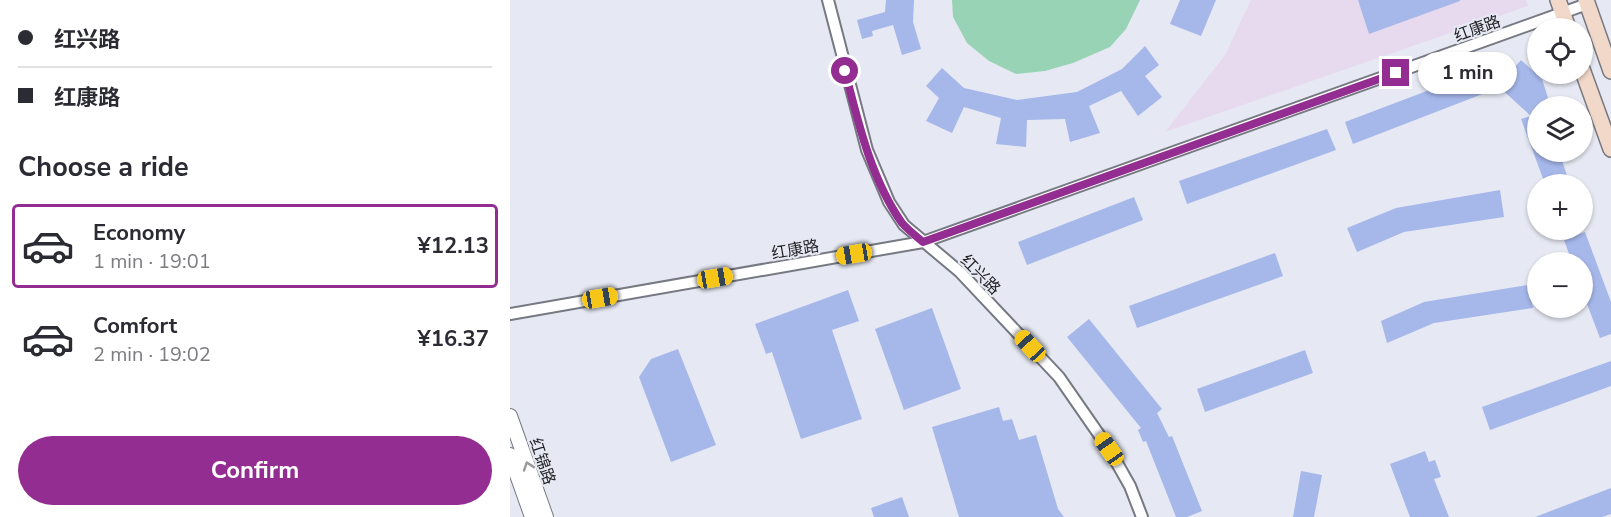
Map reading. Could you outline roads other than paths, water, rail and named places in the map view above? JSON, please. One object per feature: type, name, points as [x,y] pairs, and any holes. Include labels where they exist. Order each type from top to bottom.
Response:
[{"type":"main road","points":[[1586,2],[1611,71]]},
{"type":"main road","points":[[1587,84],[1611,150]]},
{"type":"street","name":"红兴路","points":[[828,0],[867,150],[889,202],[904,225],[960,272],[1059,376],[1109,449],[1130,486],[1142,517]]},
{"type":"street","name":"红康路","points":[[510,314],[923,242],[1560,7],[1586,2]]},
{"type":"street","name":"红锦路","points":[[510,416],[546,517]]},
{"type":"street","name":"红锦路","points":[[510,454],[532,517]]}]
